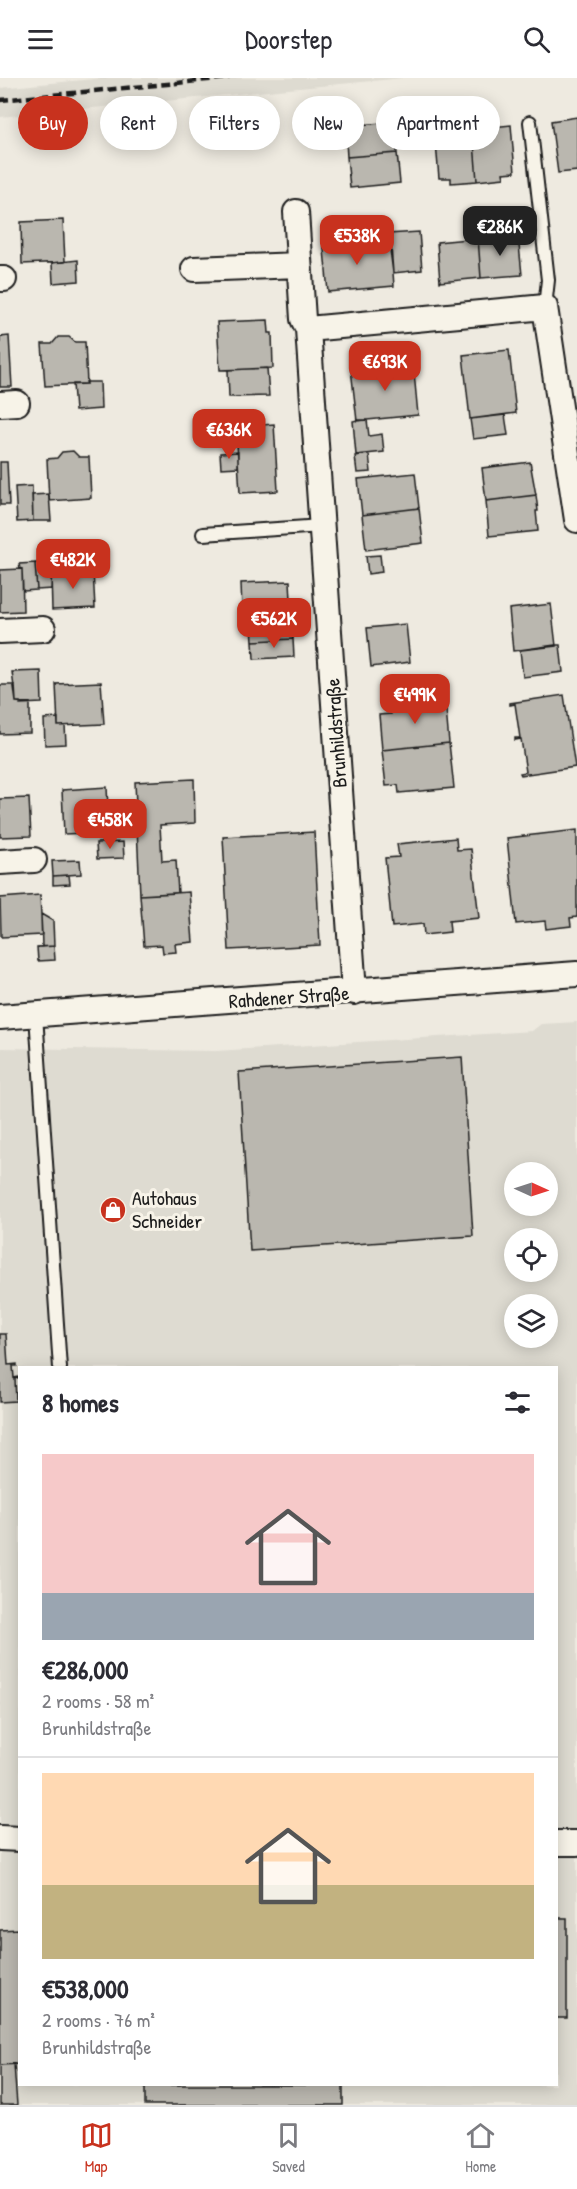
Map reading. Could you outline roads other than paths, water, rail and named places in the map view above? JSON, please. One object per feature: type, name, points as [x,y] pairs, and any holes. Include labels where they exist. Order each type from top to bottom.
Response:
[{"type":"street","name":"Brunhildstraße","points":[[296,212],[303,319],[308,329],[354,992]]},
{"type":"street","points":[[194,269],[298,264]]},
{"type":"street","points":[[308,329],[545,308],[577,520]]},
{"type":"street","points":[[0,631],[43,629]]},
{"type":"street","points":[[0,862],[34,860]]},
{"type":"street","name":"Rahdener Straße","points":[[0,1017],[577,974]]},
{"type":"street","points":[[0,1838],[18,1839]]},
{"type":"street","points":[[558,1843],[577,1843]]},
{"type":"lane","points":[[530,122],[548,280],[545,308]]},
{"type":"lane","points":[[203,534],[322,526]]},
{"type":"lane","points":[[36,1015],[60,1366]]},
{"type":"railway","points":[[0,100],[229,78]]},
{"type":"place","name":"Autohaus Schneider","points":[[113,1210]]}]
